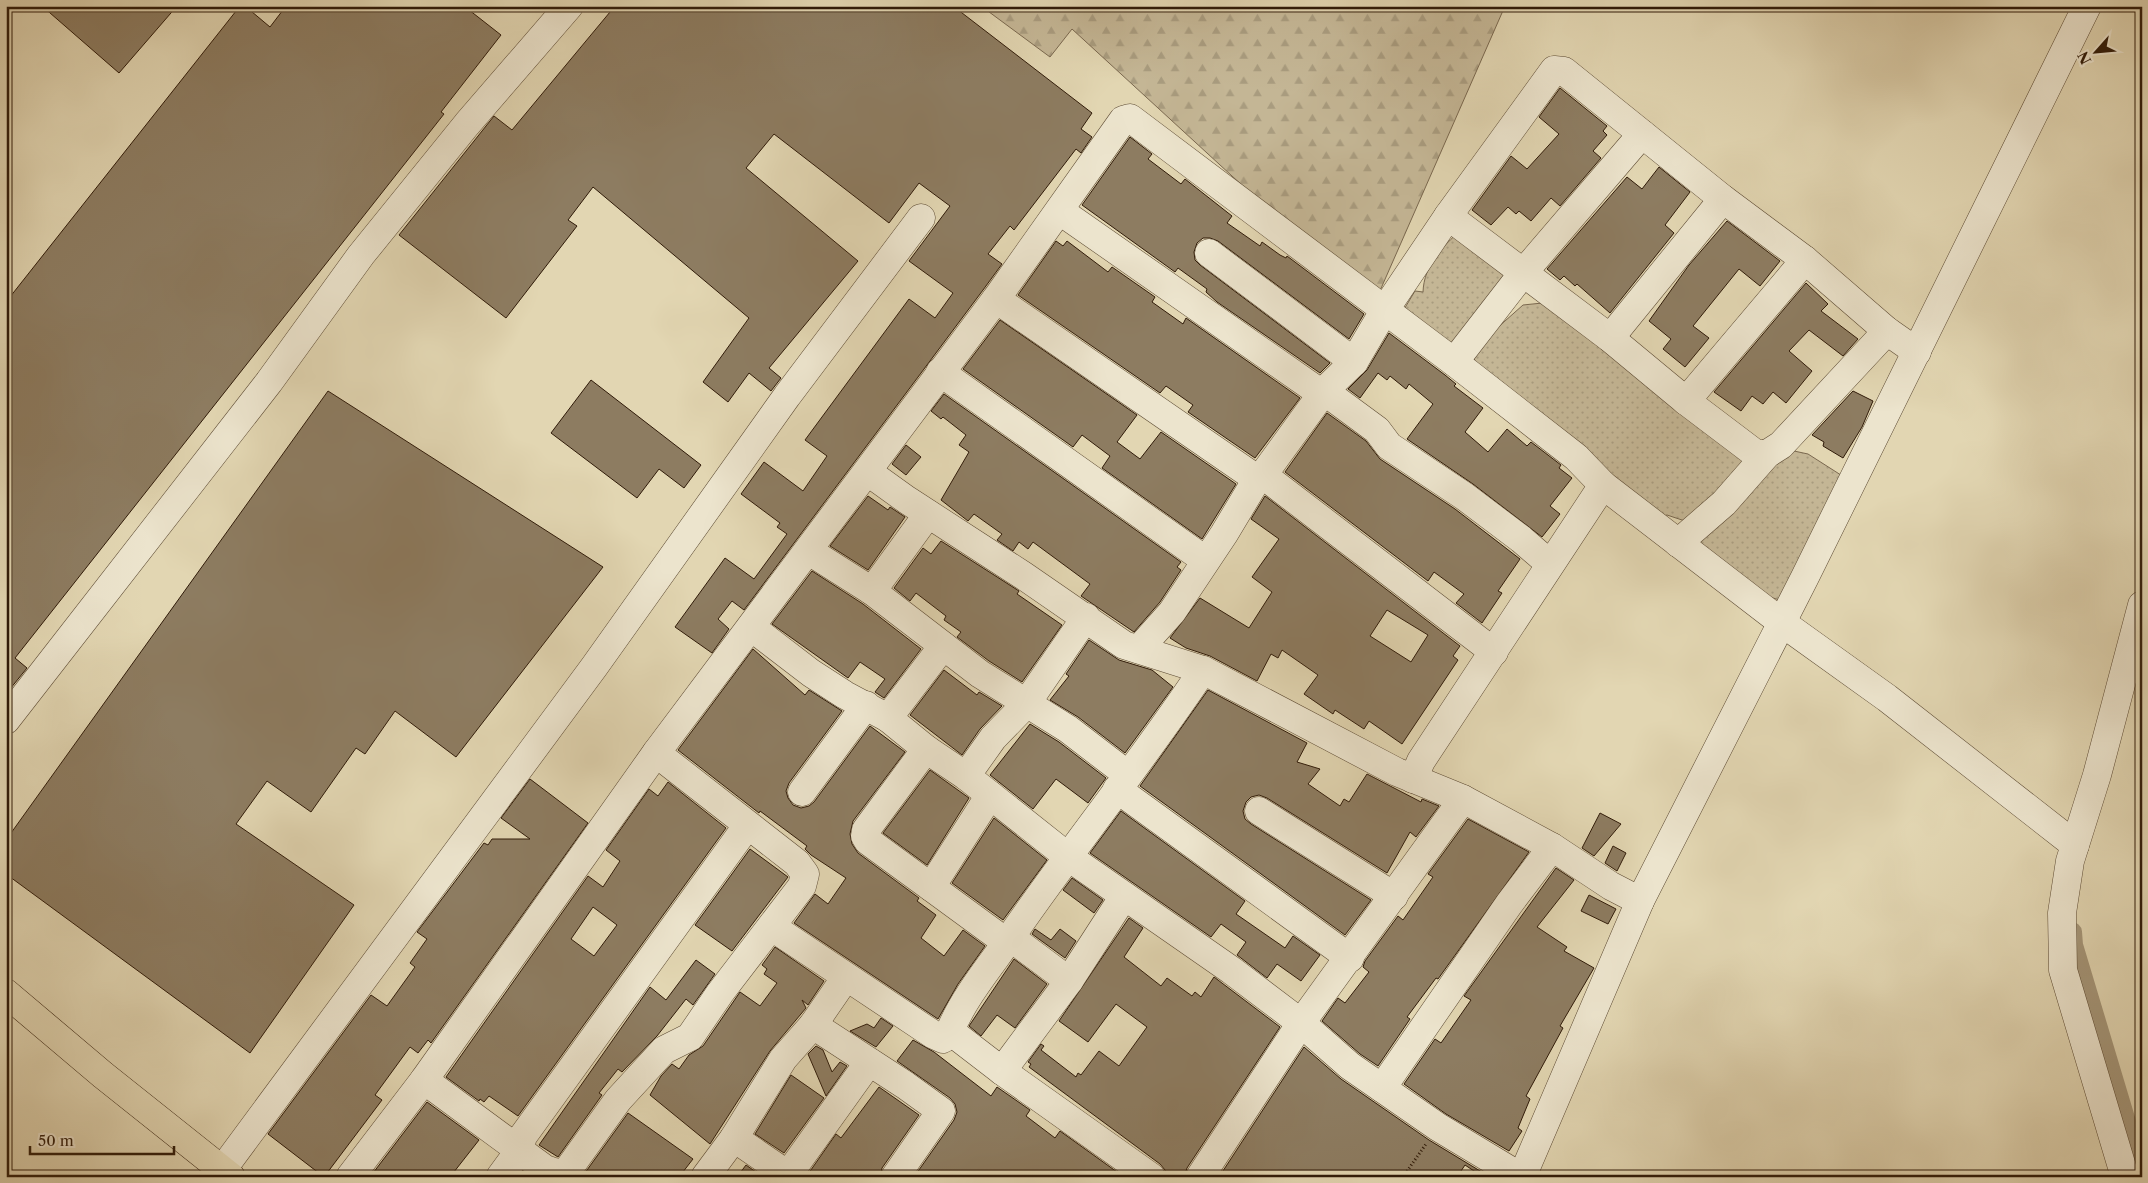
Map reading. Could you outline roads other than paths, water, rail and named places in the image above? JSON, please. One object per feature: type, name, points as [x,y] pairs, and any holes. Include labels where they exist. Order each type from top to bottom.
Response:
[{"type":"main road","points":[[6,993],[103,1075],[226,1173]]},
{"type":"street","points":[[6,720],[269,382],[361,255],[467,124],[568,6]]},
{"type":"street","points":[[751,627],[811,673],[845,696],[877,712],[966,776],[1067,856],[1231,970],[1301,1023],[1332,1052],[1382,1088],[1438,1127],[1522,1177],[1640,901],[1917,352],[2087,6]]},
{"type":"street","points":[[1139,648],[1172,612],[1260,477],[1323,392],[1354,362],[1384,311],[1448,216],[1554,70],[1564,71],[1723,199],[1805,260],[1887,331],[1917,352]]},
{"type":"street","points":[[350,1177],[424,1080],[656,753],[996,299],[1060,212],[1123,120],[1130,118],[1454,362],[1576,457],[1602,485],[1781,622],[1887,698],[2075,845]]},
{"type":"street","points":[[1454,362],[1523,273],[1642,134]]},
{"type":"street","points":[[1610,338],[1723,199]]},
{"type":"street","points":[[1060,212],[1377,430],[1389,446],[1464,496],[1521,539],[1550,564]]},
{"type":"street","points":[[1448,216],[1610,338],[1686,401],[1756,454],[1767,454]]},
{"type":"street","points":[[226,1173],[594,667],[787,396],[921,218]]},
{"type":"street","points":[[1209,253],[1354,362]]},
{"type":"street","points":[[1686,401],[1805,260]]},
{"type":"street","points":[[996,299],[1260,477],[1494,652]]},
{"type":"street","points":[[1678,543],[1724,503],[1767,454],[1781,445],[1887,331]]},
{"type":"street","points":[[940,372],[1205,560]]},
{"type":"street","points":[[868,472],[928,514],[1086,617],[1124,645],[1139,648],[1203,670],[1413,779],[1463,799],[1552,847],[1611,886],[1640,901]]},
{"type":"street","points":[[1413,779],[1420,761],[1494,652],[1602,485]]},
{"type":"street","points":[[872,590],[928,514]]},
{"type":"street","points":[[809,551],[872,590],[943,646],[1026,704],[1068,729],[1123,782],[1350,958]]},
{"type":"street","points":[[2125,1177],[2063,970],[2062,913],[2070,861],[2097,775],[2142,605]]},
{"type":"street","points":[[966,776],[993,738],[1026,704],[1086,617]]},
{"type":"street","points":[[802,792],[877,712],[943,646]]},
{"type":"street","points":[[772,927],[934,1035],[943,1039],[950,1031],[959,1010],[1067,856],[1123,782],[1203,670]]},
{"type":"street","points":[[926,749],[866,830],[864,836],[868,841],[932,887],[1070,981]]},
{"type":"street","points":[[424,1080],[545,1169],[556,1173],[567,1171],[618,1100],[664,1050],[690,1037],[720,993],[802,886],[805,874],[797,863],[747,826],[656,753]]},
{"type":"street","points":[[932,887],[990,795]]},
{"type":"street","points":[[1200,1177],[1301,1023],[1350,958],[1463,799]]},
{"type":"street","points":[[1258,811],[1394,896]]},
{"type":"street","points":[[500,1177],[519,1151],[523,1136],[747,826]]},
{"type":"street","points":[[1382,1088],[1509,904],[1552,847]]},
{"type":"street","points":[[1002,1071],[1070,981],[1124,896]]},
{"type":"street","points":[[704,1177],[734,1138],[783,1059],[813,1025],[846,977]]},
{"type":"street","points":[[813,1025],[940,1112],[895,1177]]},
{"type":"street","points":[[950,1031],[1002,1071],[1151,1177]]},
{"type":"street","points":[[734,1138],[789,1176],[869,1062]]},
{"type":"waterway","points":[[2072,932],[2073,945],[2142,1175]]}]
